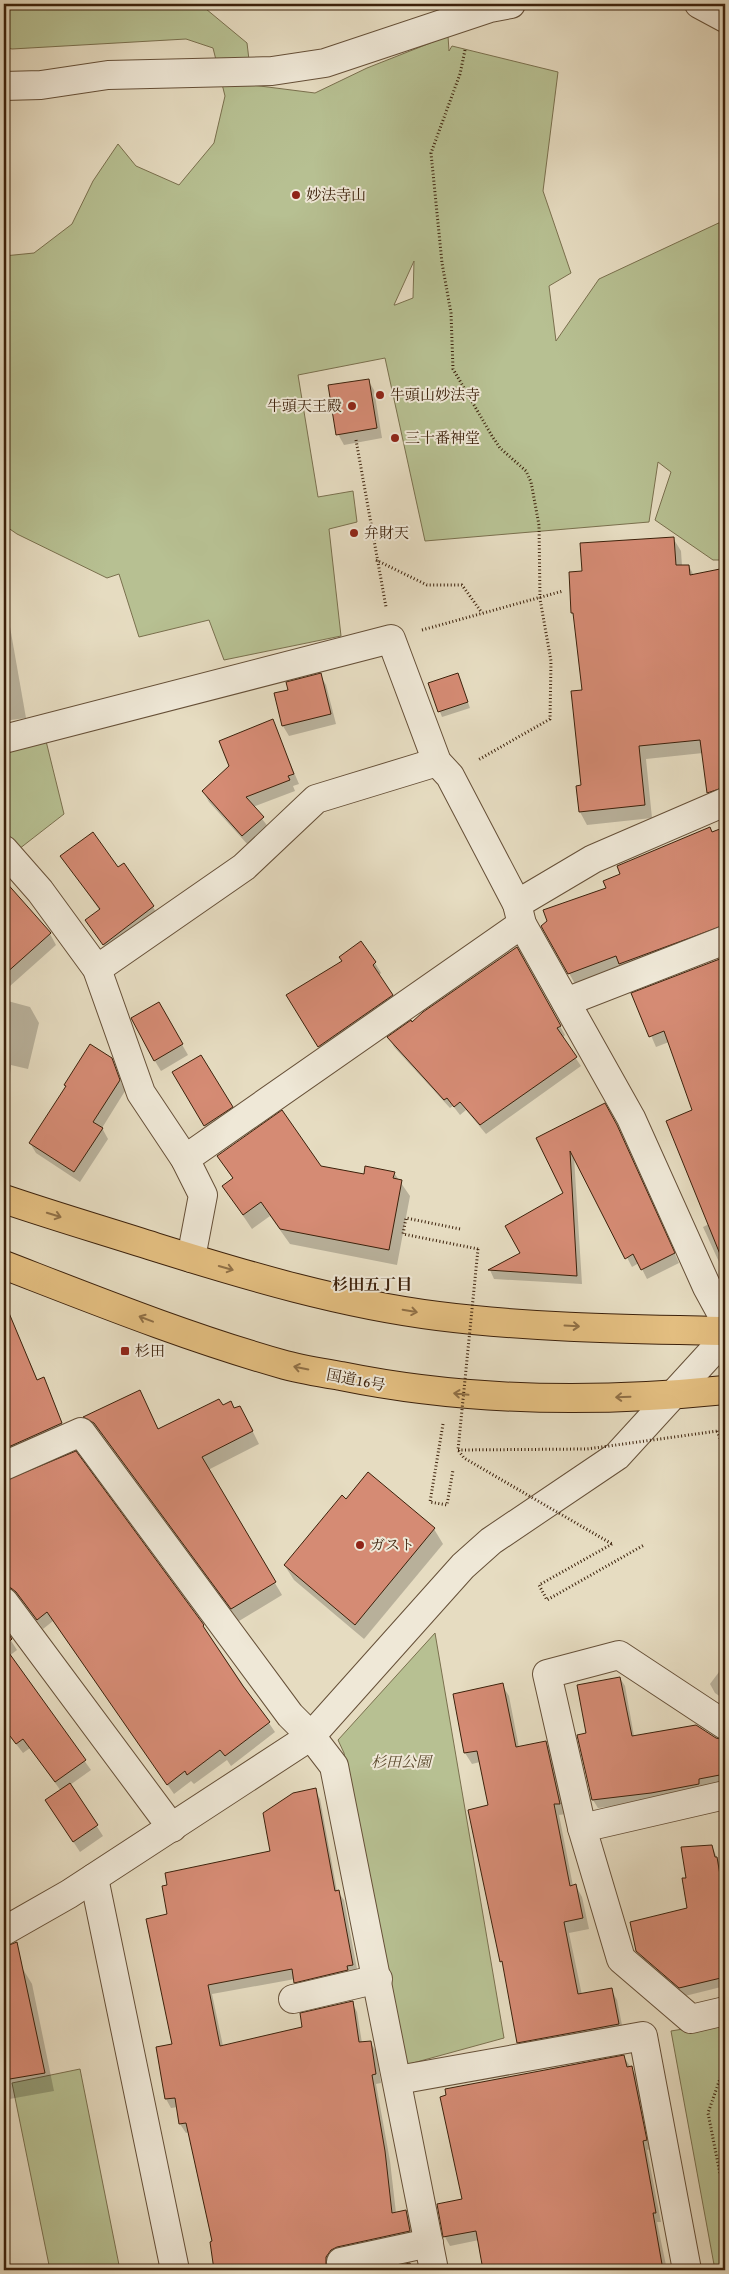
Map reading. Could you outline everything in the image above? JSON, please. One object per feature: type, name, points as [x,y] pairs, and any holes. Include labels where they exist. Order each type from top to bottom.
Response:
[{"type":"highway","points":[[4,1199],[300,1290],[437,1316],[636,1329],[725,1331]]},
{"type":"highway","name":"国道16号","points":[[4,1265],[175,1331],[287,1366],[398,1388],[496,1397],[672,1396],[725,1390]]},
{"type":"street","points":[[4,86],[41,85],[108,75],[272,71],[325,63],[490,8],[511,4]]},
{"type":"street","points":[[699,4],[725,18]]},
{"type":"street","points":[[4,739],[391,639],[443,769],[566,1002],[630,1118],[707,1287],[725,1320]]},
{"type":"street","points":[[97,969],[244,867],[316,799],[443,769]]},
{"type":"street","points":[[185,1160],[593,859],[725,802]]},
{"type":"street","points":[[4,850],[40,891],[97,969],[141,1093],[185,1160],[203,1195],[191,1258]]},
{"type":"street","points":[[566,1002],[725,940]]},
{"type":"street","points":[[4,1931],[94,1878],[311,1736],[463,1566],[491,1541],[617,1456],[725,1338]]},
{"type":"street","points":[[4,1466],[81,1432],[290,1715],[311,1736],[334,1766],[378,1979],[434,2270]]},
{"type":"street","points":[[4,1602],[172,1828]]},
{"type":"street","points":[[725,1725],[619,1656],[547,1674],[582,1828],[621,1959],[691,2019],[725,2011]]},
{"type":"street","points":[[582,1828],[725,1795]]},
{"type":"street","points":[[94,1878],[175,2270]]},
{"type":"street","points":[[292,1999],[378,1979]]},
{"type":"street","points":[[398,2080],[643,2036],[687,2270]]},
{"type":"street","points":[[341,2262],[429,2243]]},
{"type":"path","points":[[443,769],[550,719],[551,660],[540,599],[539,525],[531,482],[526,470],[500,448],[454,368],[451,313],[442,263],[431,153],[460,74],[465,47]]},
{"type":"path","points":[[356,440],[391,639],[540,599],[563,591]]},
{"type":"path","points":[[376,560],[427,585],[462,586],[482,614]]},
{"type":"path","points":[[460,1230],[406,1218],[403,1234],[478,1249],[458,1450],[464,1458],[612,1544],[539,1586],[547,1600],[644,1545]]},
{"type":"path","points":[[453,1470],[447,1505],[430,1502],[443,1424],[460,1426]]},
{"type":"path","points":[[458,1450],[587,1449],[725,1430]]},
{"type":"path","points":[[717,1431],[725,1450]]},
{"type":"path","points":[[725,2072],[720,2076],[708,2113],[725,2199]]},
{"type":"green space","points":[[4,4],[200,4],[247,43],[252,85],[315,93],[367,68],[448,36],[449,51],[452,46],[558,72],[543,191],[571,273],[549,286],[556,341],[599,279],[725,220],[725,560],[713,560],[655,520],[671,472],[658,462],[649,522],[425,541],[385,358],[298,375],[318,497],[353,491],[357,522],[329,529],[341,636],[224,660],[209,620],[139,637],[119,574],[107,578],[17,534],[4,525],[4,256],[34,253],[72,224],[93,181],[118,144],[136,166],[179,185],[214,143],[225,96],[213,48],[186,39],[12,49],[4,47]],"holes":[[[414,261],[413,298],[394,305]]]},
{"type":"green space","points":[[46,741],[64,814],[19,849],[4,834],[4,750]]},
{"type":"green space","name":"杉田公園","points":[[435,1633],[504,2038],[402,2066],[344,1753],[338,1740]]},
{"type":"green space","points":[[725,2022],[725,2270],[715,2270],[671,2031]]},
{"type":"green space","points":[[80,2069],[120,2270],[50,2270],[12,2083]]},
{"type":"building","name":"牛頭天王殿","points":[[369,379],[377,428],[336,435],[328,385]]},
{"type":"building","points":[[674,537],[676,565],[689,565],[690,575],[725,568],[725,787],[707,793],[700,740],[639,746],[645,805],[579,812],[576,786],[581,785],[571,691],[582,690],[573,613],[571,613],[569,572],[582,571],[580,543]]},
{"type":"building","points":[[321,673],[331,714],[282,726],[274,693],[288,690],[286,682]]},
{"type":"building","points":[[458,673],[468,702],[438,712],[428,683]]},
{"type":"building","points":[[273,719],[294,774],[288,776],[290,780],[246,797],[264,817],[242,836],[202,791],[229,766],[219,741]]},
{"type":"building","points":[[710,827],[712,832],[725,827],[725,925],[619,964],[616,956],[568,974],[541,926],[547,921],[543,910],[606,888],[603,881],[620,874],[617,866]]},
{"type":"building","points":[[93,832],[118,867],[124,863],[154,906],[103,945],[85,920],[100,909],[60,856]]},
{"type":"building","points":[[4,880],[51,933],[4,975]]},
{"type":"building","points":[[361,941],[376,962],[373,965],[393,995],[318,1047],[286,995],[342,961],[339,957]]},
{"type":"building","points":[[517,947],[561,1026],[557,1028],[577,1057],[480,1125],[460,1102],[454,1107],[447,1098],[444,1100],[387,1037],[411,1020],[412,1022],[423,1012]]},
{"type":"building","points":[[725,957],[724,1264],[666,1121],[692,1110],[664,1031],[649,1037],[631,993]]},
{"type":"building","points":[[159,1002],[183,1044],[154,1061],[131,1018]]},
{"type":"building","points":[[90,1044],[112,1058],[120,1080],[93,1122],[103,1128],[74,1172],[29,1143],[66,1086],[64,1085]]},
{"type":"building","points":[[201,1055],[233,1107],[204,1126],[172,1072]]},
{"type":"building","points":[[605,1103],[617,1125],[675,1253],[641,1270],[633,1254],[625,1259],[570,1151],[577,1276],[488,1270],[520,1253],[505,1226],[563,1193],[536,1138]]},
{"type":"building","points":[[282,1110],[321,1166],[364,1174],[365,1166],[395,1172],[393,1178],[402,1180],[389,1250],[280,1229],[261,1202],[243,1215],[222,1186],[233,1178],[217,1156]]},
{"type":"building","points":[[4,1301],[37,1380],[44,1377],[62,1423],[4,1449]]},
{"type":"building","points":[[140,1390],[158,1429],[219,1399],[223,1405],[231,1401],[234,1408],[240,1406],[253,1431],[202,1457],[276,1582],[231,1609],[94,1423],[83,1417]]},
{"type":"building","points":[[76,1451],[204,1625],[243,1686],[270,1722],[225,1756],[220,1750],[187,1775],[185,1771],[167,1785],[47,1612],[37,1620],[16,1592],[11,1588],[4,1587],[4,1481]]},
{"type":"building","points":[[368,1472],[435,1528],[355,1625],[284,1565],[342,1495],[346,1499]]},
{"type":"building","points":[[4,1628],[12,1639],[4,1646]]},
{"type":"building","points":[[4,1646],[86,1760],[55,1782],[23,1739],[16,1744],[10,1736],[4,1736]]},
{"type":"building","points":[[620,1677],[632,1736],[696,1725],[716,1738],[725,1740],[725,1774],[699,1779],[699,1784],[651,1793],[592,1800],[577,1735],[586,1733],[577,1685]]},
{"type":"building","points":[[503,1683],[516,1747],[546,1741],[560,1804],[554,1804],[570,1886],[576,1884],[583,1918],[564,1922],[578,1994],[612,1988],[619,2024],[517,2043],[502,1961],[500,1962],[468,1810],[488,1805],[477,1751],[464,1753],[453,1694]]},
{"type":"building","points":[[70,1783],[98,1825],[73,1842],[45,1800]]},
{"type":"building","points":[[316,1788],[335,1891],[339,1890],[353,1965],[347,1966],[348,1970],[294,1983],[292,1969],[208,1985],[220,2046],[302,2027],[300,2013],[353,2001],[359,2042],[371,2041],[376,2074],[372,2075],[385,2151],[392,2213],[406,2210],[410,2231],[337,2247],[331,2250],[326,2257],[328,2270],[214,2270],[210,2242],[212,2241],[186,2123],[179,2124],[175,2098],[165,2099],[156,2047],[172,2044],[146,1919],[167,1914],[162,1886],[167,1885],[165,1873],[270,1851],[263,1813],[293,1793]]},
{"type":"building","points":[[712,1845],[715,1857],[717,1857],[725,1905],[725,1977],[679,1988],[636,1951],[630,1922],[687,1908],[682,1878],[686,1878],[681,1847]]},
{"type":"building","points":[[17,1942],[45,2073],[4,2080],[4,1947]]},
{"type":"building","points":[[624,2055],[627,2067],[632,2066],[647,2140],[643,2141],[656,2213],[653,2213],[663,2270],[483,2270],[476,2231],[443,2237],[437,2204],[462,2199],[440,2097],[446,2095],[445,2089]]},
{"type":"building","points":[[410,2263],[412,2270],[377,2270]]},
{"type":"place","name":"妙法寺山","points":[[296,195]]},
{"type":"place","name":"牛頭山妙法寺","points":[[380,395]]},
{"type":"place","name":"牛頭天王殿","points":[[352,406]]},
{"type":"place","name":"三十番神堂","points":[[395,438]]},
{"type":"place","name":"弁財天","points":[[354,533]]},
{"type":"place","name":"杉田","points":[[125,1351]]},
{"type":"place","name":"ガスト","points":[[360,1545]]},
{"type":"district","name":"杉田五丁目","points":[[372,1284]]}]
